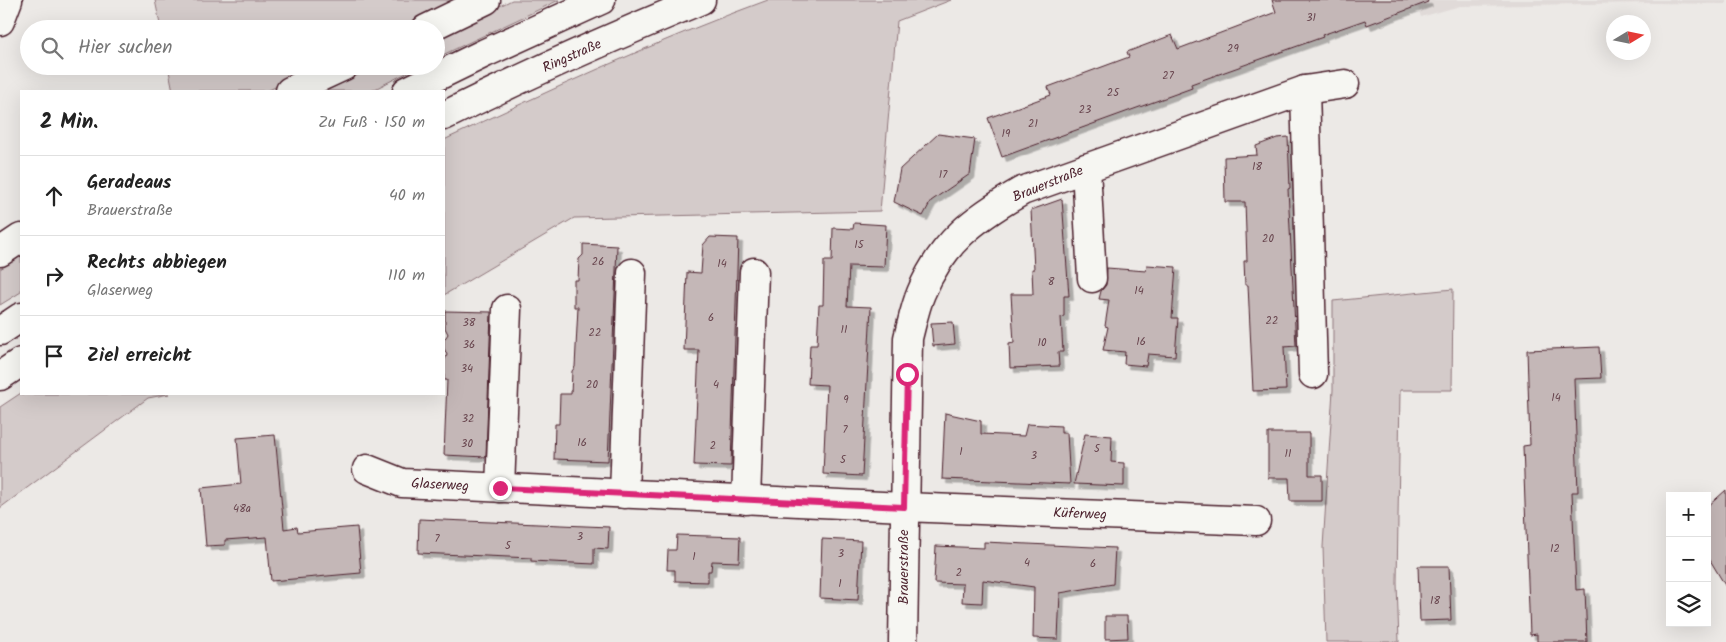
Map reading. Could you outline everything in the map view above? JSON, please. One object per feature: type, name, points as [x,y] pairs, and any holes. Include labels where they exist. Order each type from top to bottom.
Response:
[{"type":"main road","points":[[0,21],[8,0]]},
{"type":"main road","points":[[445,20],[486,0]]},
{"type":"main road","points":[[445,72],[601,0]]},
{"type":"main road","name":"Ringstraße","points":[[445,116],[624,32],[701,0]]},
{"type":"main road","points":[[292,90],[325,75]]},
{"type":"main road","points":[[409,90],[440,75]]},
{"type":"main road","name":"Brauerstraße","points":[[903,642],[908,338],[920,294],[938,258],[961,233],[990,209],[1022,191],[1305,90],[1345,84]]},
{"type":"main road","points":[[1305,90],[1313,374]]},
{"type":"main road","points":[[1086,168],[1092,278]]},
{"type":"main road","points":[[0,252],[20,239]]},
{"type":"main road","points":[[746,500],[754,272]]},
{"type":"main road","points":[[624,494],[632,273]]},
{"type":"main road","points":[[500,488],[508,309]]},
{"type":"main road","points":[[0,331],[20,318]]},
{"type":"main road","points":[[0,376],[20,363]]},
{"type":"main road","name":"Glaserweg","points":[[367,469],[402,483],[904,507]]},
{"type":"main road","name":"Küferweg","points":[[904,507],[1256,521]]},
{"type":"shaded area","points":[[155,0],[458,0],[415,20],[159,20]]},
{"type":"shaded area","points":[[512,0],[559,0],[445,54],[445,33]]},
{"type":"shaded area","points":[[768,0],[951,0],[897,21],[880,211],[574,218],[445,294],[445,140],[564,84],[727,15]]},
{"type":"shaded area","points":[[1416,0],[1726,0],[1726,4],[1653,3],[1460,6],[1421,17]]},
{"type":"shaded area","points":[[170,75],[300,75],[269,90],[173,90]]},
{"type":"shaded area","points":[[358,75],[402,75],[373,90],[328,90]]},
{"type":"shaded area","points":[[20,257],[20,293],[0,305],[0,269]]},
{"type":"shaded area","points":[[1453,289],[1452,390],[1400,390],[1397,583],[1399,642],[1326,642],[1323,547],[1333,390],[1333,301]]},
{"type":"shaded area","points":[[20,394],[164,395],[148,398],[0,508],[0,407]]},
{"type":"building","points":[[1272,0],[1427,0],[1428,2],[1367,25],[1365,20],[1322,35],[1323,37],[1191,84],[1192,88],[1002,157],[988,118],[1051,95],[1048,87],[1129,57],[1127,52],[1172,35],[1178,49],[1276,12]]},
{"type":"building","points":[[938,134],[975,139],[970,174],[931,201],[923,216],[894,202],[900,169]]},
{"type":"building","points":[[1288,137],[1290,188],[1288,189],[1296,346],[1284,347],[1286,390],[1253,391],[1248,285],[1245,285],[1244,261],[1247,261],[1245,202],[1225,202],[1224,157],[1257,155],[1256,146],[1277,138]]},
{"type":"building","points":[[1062,199],[1069,296],[1064,296],[1064,316],[1061,317],[1063,352],[1058,352],[1059,366],[1010,368],[1009,344],[1014,343],[1011,294],[1033,294],[1032,269],[1034,269],[1031,210]]},
{"type":"building","points":[[854,223],[886,225],[884,267],[849,266],[847,306],[871,307],[862,476],[823,474],[827,385],[808,384],[810,345],[817,345],[819,305],[823,305],[824,261],[832,261],[833,228],[853,229]]},
{"type":"building","points":[[710,237],[738,238],[731,466],[694,465],[699,350],[684,350],[687,272],[701,273],[703,245]]},
{"type":"building","points":[[583,244],[617,246],[608,461],[554,459],[555,424],[559,424],[560,394],[571,394],[572,371],[575,367],[578,307],[574,307],[574,280],[578,280],[579,259],[583,255]]},
{"type":"building","points":[[1147,265],[1176,267],[1172,318],[1178,318],[1175,356],[1148,354],[1146,366],[1124,364],[1125,352],[1103,350],[1108,327],[1105,326],[1109,300],[1099,299],[1101,291],[1106,285],[1107,268],[1146,271]]},
{"type":"building","points":[[445,311],[491,312],[486,457],[444,455],[447,380],[445,380],[445,359],[447,355],[445,338],[448,334],[445,328]]},
{"type":"building","points":[[953,322],[955,344],[933,346],[931,323]]},
{"type":"building","points":[[1599,347],[1601,378],[1574,379],[1578,492],[1572,492],[1576,590],[1585,589],[1587,642],[1537,642],[1537,634],[1530,635],[1523,446],[1530,445],[1527,350]]},
{"type":"building","points":[[945,413],[981,421],[981,434],[1024,436],[1027,424],[1061,426],[1061,433],[1067,433],[1070,484],[942,479]]},
{"type":"building","points":[[1268,433],[1309,433],[1309,475],[1322,475],[1322,501],[1290,501],[1289,478],[1268,478]]},
{"type":"building","points":[[1085,434],[1112,436],[1111,462],[1124,463],[1124,486],[1074,484]]},
{"type":"building","points":[[275,435],[284,529],[297,527],[298,532],[357,527],[361,573],[271,581],[267,537],[225,540],[225,545],[206,546],[201,488],[241,484],[237,438]]},
{"type":"building","points":[[1726,490],[1726,587],[1711,562],[1711,503]]},
{"type":"building","points":[[419,519],[609,527],[608,549],[594,548],[594,564],[531,561],[531,558],[418,553]]},
{"type":"building","points":[[677,535],[740,537],[739,562],[712,561],[711,571],[708,571],[708,582],[675,581],[675,570],[667,570],[668,550],[676,550]]},
{"type":"building","points":[[822,539],[861,541],[858,600],[820,598]]},
{"type":"building","points":[[984,542],[1115,548],[1113,584],[1060,593],[1058,639],[1033,638],[1034,587],[983,580],[982,603],[962,602],[963,584],[934,583],[936,546],[984,548]]},
{"type":"building","points":[[1418,566],[1449,566],[1451,620],[1420,621]]},
{"type":"building","points":[[1105,616],[1127,616],[1128,638],[1105,639]]},
{"type":"route","points":[[500,488],[904,507],[907,374]]}]
